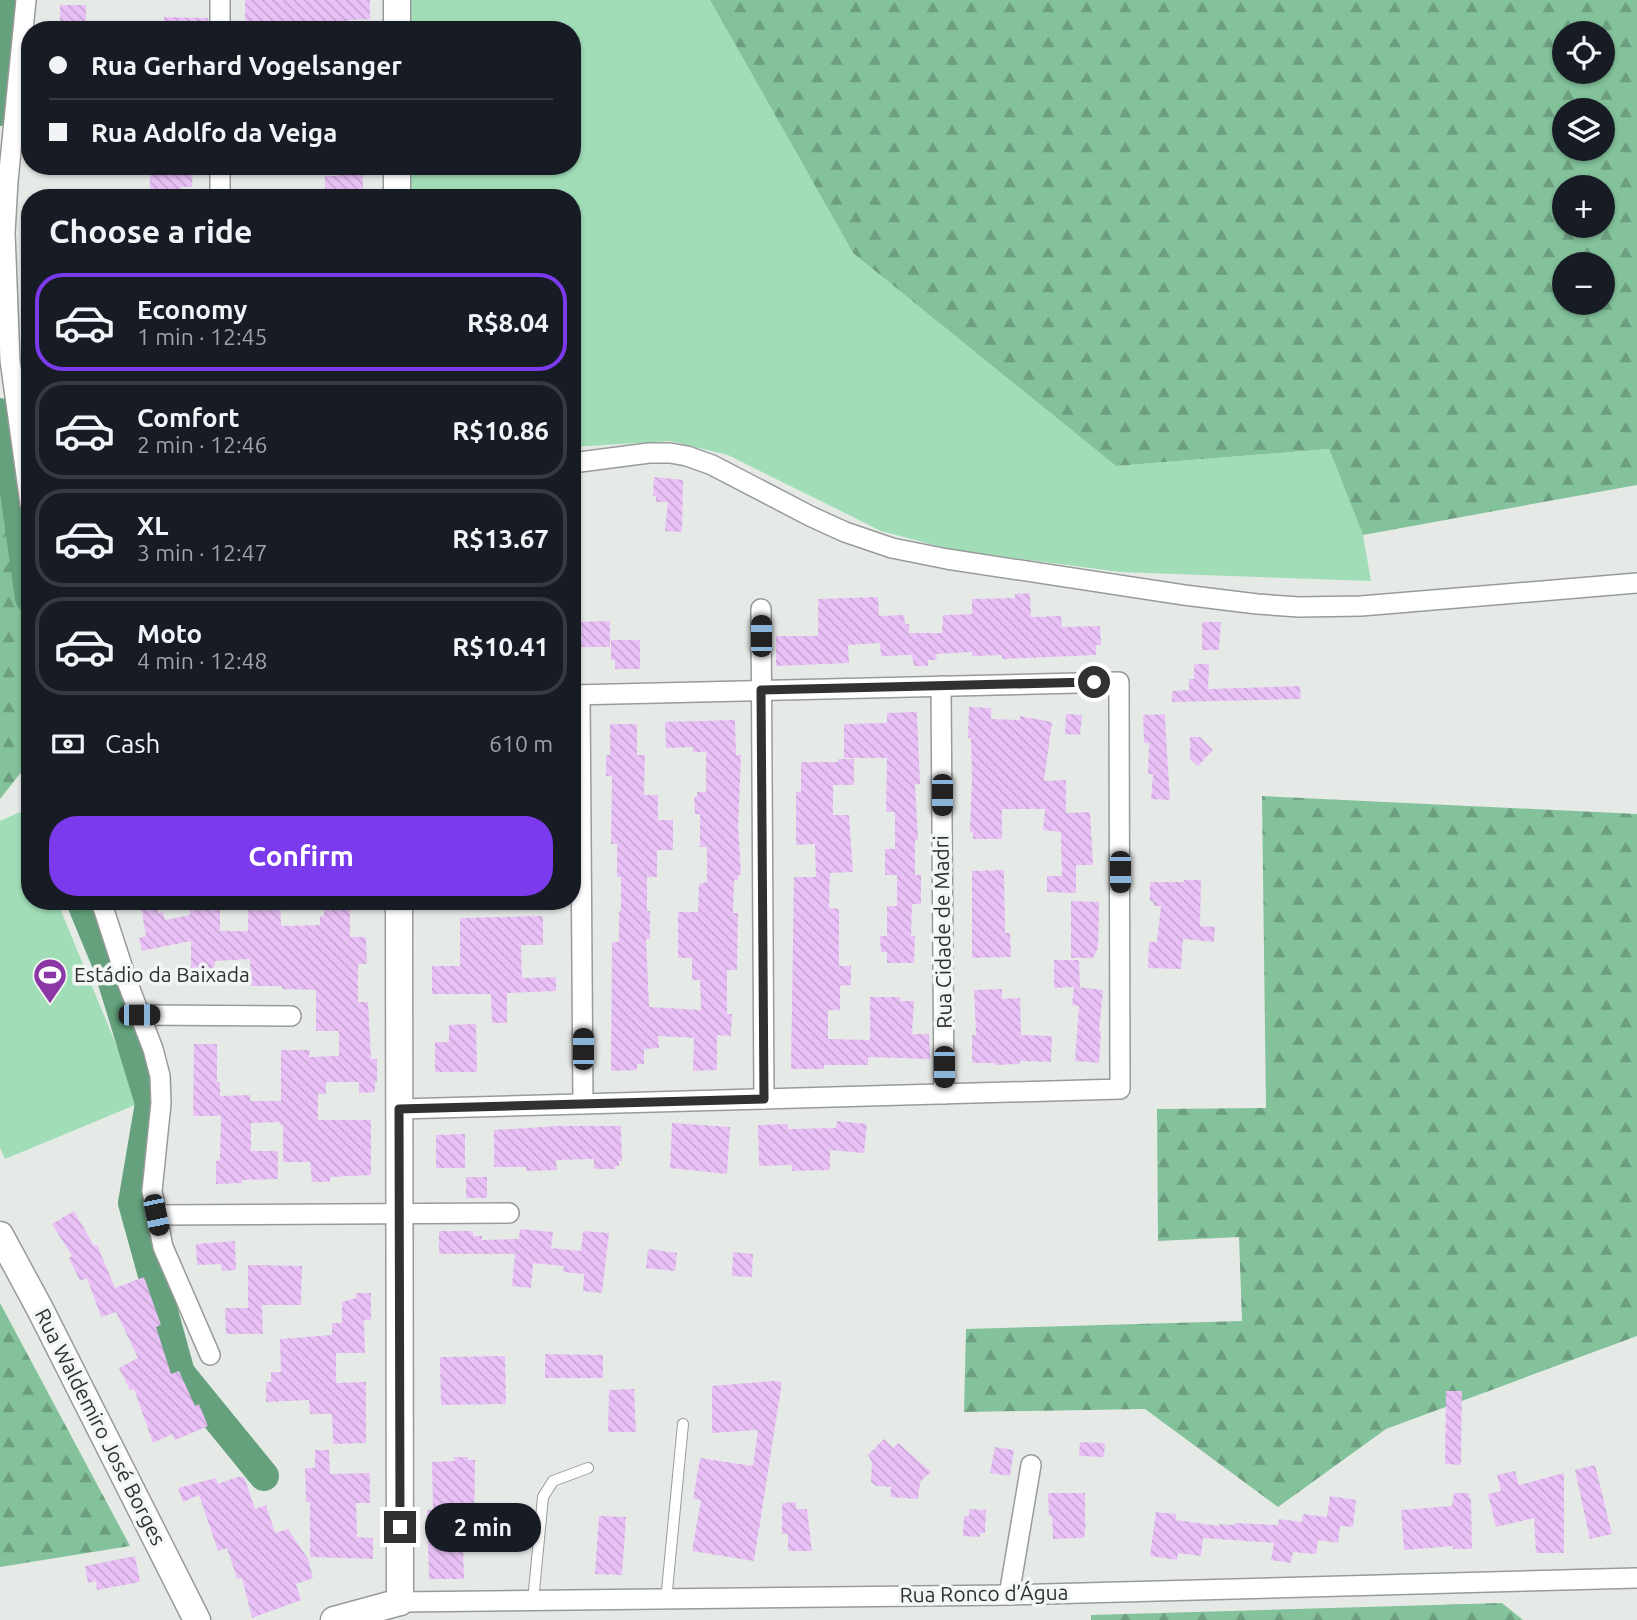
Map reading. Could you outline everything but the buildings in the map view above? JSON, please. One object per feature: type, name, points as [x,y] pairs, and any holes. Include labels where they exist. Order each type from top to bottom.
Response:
[{"type":"street","points":[[23,21],[26,0]]},
{"type":"street","points":[[220,0],[220,21]]},
{"type":"street","points":[[397,0],[397,21]]},
{"type":"street","points":[[21,41],[4,181],[5,360],[21,420]]},
{"type":"street","points":[[581,462],[649,453],[687,456],[712,465],[845,532],[892,548],[947,559],[1257,604],[1299,607],[1361,606],[1637,583]]},
{"type":"street","points":[[761,609],[764,1099]]},
{"type":"street","points":[[399,1109],[1120,1089],[1119,682],[581,695]]},
{"type":"street","name":"Rua Cidade de Madri","points":[[941,686],[944,1094]]},
{"type":"street","points":[[104,910],[160,1076],[161,1102],[152,1191],[163,1247],[210,1355]]},
{"type":"street","points":[[399,910],[399,1214],[406,1611]]},
{"type":"street","points":[[580,910],[583,1104]]},
{"type":"street","points":[[139,1015],[291,1016]]},
{"type":"street","points":[[156,1215],[509,1213]]},
{"type":"street","name":"Rua Waldemiro José Borges","points":[[0,1235],[197,1620]]},
{"type":"street","points":[[1009,1595],[1031,1465]]},
{"type":"street","name":"Rua Ronco d’Água","points":[[334,1620],[406,1611],[533,1602],[1009,1595],[1637,1578]]},
{"type":"lane","points":[[666,1601],[683,1424]]},
{"type":"lane","points":[[533,1602],[543,1496],[553,1481],[588,1468]]},
{"type":"green space","points":[[0,0],[18,0],[7,104],[0,104]]},
{"type":"green space","points":[[410,0],[710,0],[853,253],[1116,466],[1329,449],[1363,535],[1371,581],[1120,572],[953,550],[881,531],[728,455],[670,441],[581,446],[581,189],[408,189],[409,175],[581,175],[581,21],[410,21]]},
{"type":"green space","points":[[710,0],[1637,0],[1637,485],[1363,535],[1329,449],[1116,466],[853,253]]},
{"type":"green space","points":[[6,435],[21,537],[21,773],[0,799],[0,436]]},
{"type":"green space","points":[[1262,796],[1637,814],[1637,1336],[1386,1429],[1278,1507],[1145,1409],[964,1412],[966,1329],[1242,1321],[1239,1237],[1158,1241],[1157,1109],[1266,1108]]},
{"type":"green space","name":"Estádio da Baixada","points":[[20,812],[21,910],[61,910],[140,1103],[5,1159],[0,1148],[0,821]]},
{"type":"green space","points":[[0,1303],[130,1546],[0,1567]]},
{"type":"green space","points":[[1502,1603],[1523,1620],[1091,1620],[1091,1615]]},
{"type":"waterway","points":[[0,111],[11,0]]},
{"type":"waterway","points":[[0,413],[21,534]]},
{"type":"waterway","points":[[85,910],[108,966],[150,1103],[133,1203],[180,1373],[264,1476]]},
{"type":"place","name":"Estádio da Baixada","points":[[50,1005]]},
{"type":"route","points":[[400,1527],[399,1109],[764,1099],[761,690],[1094,682]]}]
